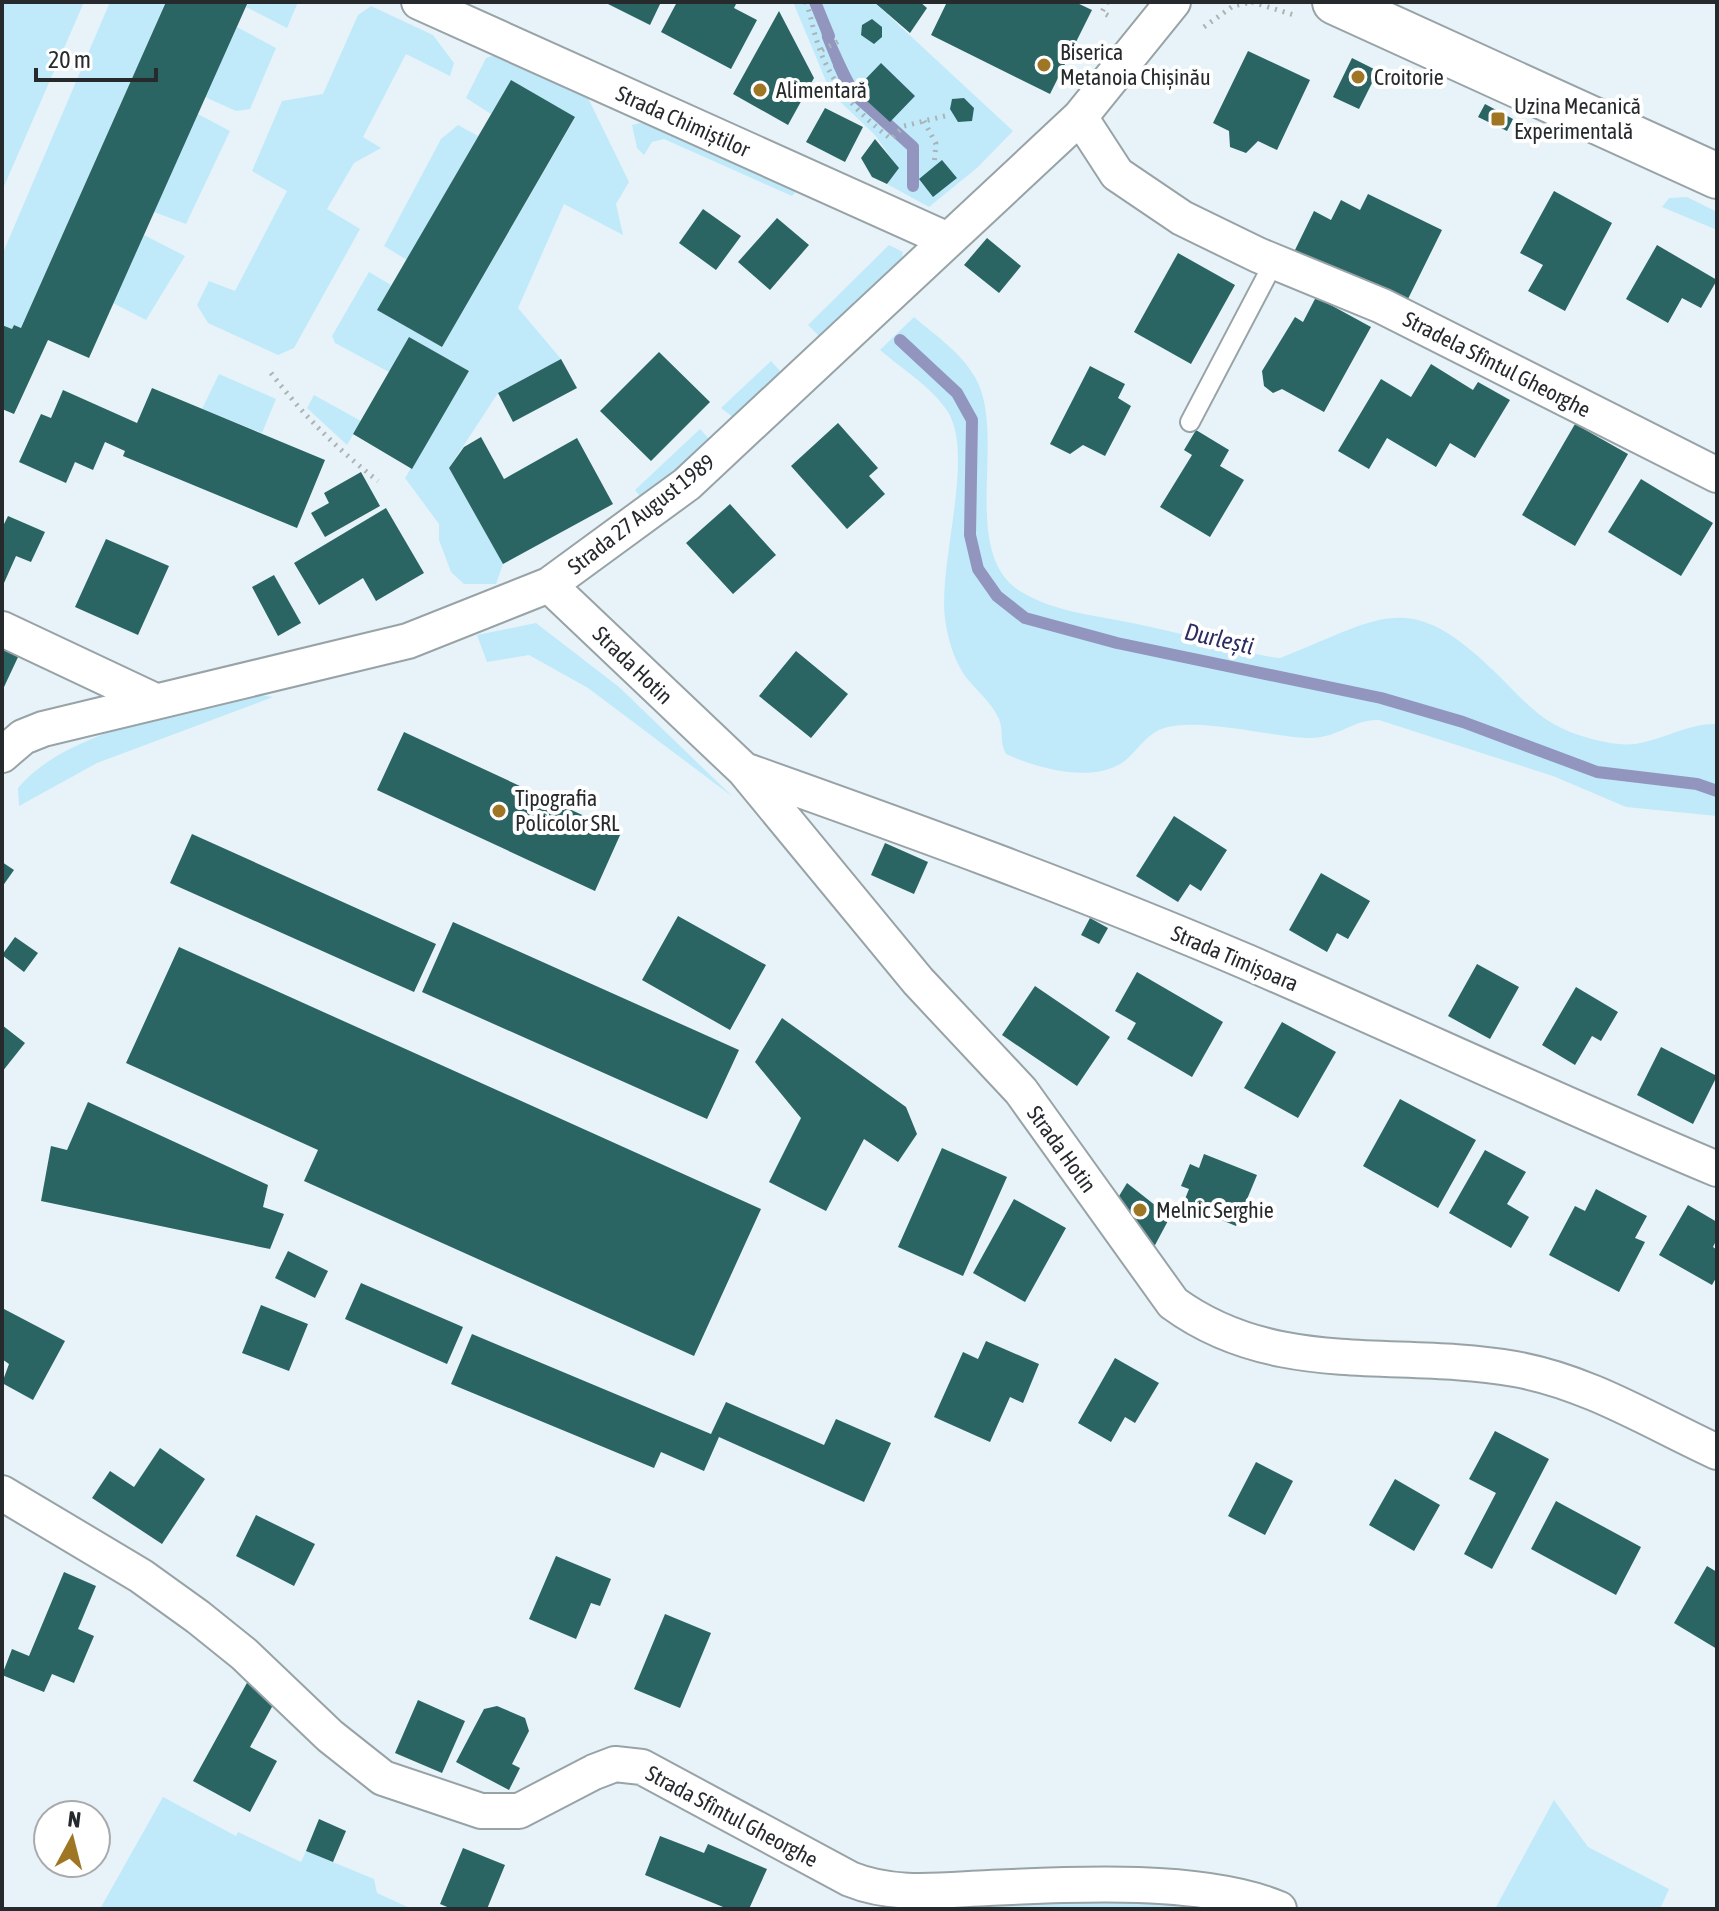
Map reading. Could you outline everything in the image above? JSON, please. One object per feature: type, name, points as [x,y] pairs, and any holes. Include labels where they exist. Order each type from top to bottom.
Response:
[{"type":"main road","points":[[1335,2],[1717,176]]},
{"type":"street","name":"Strada Chimiștilor","points":[[419,2],[948,240]]},
{"type":"street","name":"Strada 27 August 1989","points":[[2,755],[23,737],[43,729],[408,641],[549,585],[687,484],[1080,117],[1173,2]]},
{"type":"street","name":"Stradela Sfîntul Gheorghe","points":[[1080,117],[1117,174],[1182,218],[1274,262],[1382,306],[1717,475]]},
{"type":"street","name":"Strada Hotin","points":[[549,585],[744,770],[918,981],[1021,1091],[1173,1303],[1202,1324],[1240,1340],[1306,1355],[1513,1369],[1566,1381],[1614,1400],[1717,1452]]},
{"type":"street","points":[[2,629],[155,701]]},
{"type":"street","name":"Strada Timișoara","points":[[744,770],[940,838],[1101,902],[1246,962],[1585,1114],[1717,1169]]},
{"type":"street","name":"Strada Sfîntul Gheorghe","points":[[2,1493],[164,1592],[244,1654],[359,1761],[383,1778],[421,1794],[481,1811],[503,1813],[519,1811],[615,1764],[642,1767],[864,1884],[919,1891],[1095,1886],[1172,1889],[1228,1894],[1279,1909]]},
{"type":"lane","points":[[1190,422],[1274,262]]},
{"type":"path","points":[[806,2],[834,82],[848,100],[891,139],[904,126],[949,115]]},
{"type":"path","points":[[822,50],[841,40]]},
{"type":"path","points":[[924,121],[936,144],[934,165]]},
{"type":"path","points":[[271,373],[301,413],[332,444],[378,481]]},
{"type":"shaded area","points":[[2,2],[84,2],[2,191]]},
{"type":"shaded area","points":[[110,2],[166,2],[21,328],[14,325],[12,329],[2,325],[2,255]]},
{"type":"shaded area","points":[[248,2],[298,2],[287,28],[246,7]]},
{"type":"shaded area","points":[[793,2],[874,2],[1013,131],[978,167],[929,207],[887,184],[898,168],[875,135],[831,93]]},
{"type":"shaded area","points":[[371,6],[433,35],[454,63],[450,76],[406,54],[363,137],[381,148],[354,163],[327,209],[360,229],[294,348],[278,355],[208,323],[197,305],[209,281],[235,291],[287,191],[252,171],[282,101],[323,94],[358,15]]},
{"type":"shaded area","points":[[826,21],[850,74],[839,80],[822,38],[821,24]]},
{"type":"shaded area","points":[[237,27],[276,48],[250,109],[236,111],[205,97]]},
{"type":"shaded area","points":[[495,55],[586,94],[629,182],[616,204],[623,235],[564,204],[518,308],[561,359],[498,393],[449,468],[503,564],[496,584],[464,584],[451,572],[439,540],[439,524],[405,478],[469,371],[409,337],[389,372],[335,343],[332,336],[369,272],[391,285],[378,310],[442,347],[575,118],[511,80],[491,114],[466,98],[486,58]]},
{"type":"shaded area","points":[[198,114],[230,131],[186,224],[154,212]]},
{"type":"shaded area","points":[[458,125],[478,136],[407,260],[384,246],[441,139]]},
{"type":"shaded area","points":[[632,125],[661,126],[799,188],[792,196],[664,139],[652,142],[644,155],[637,148]]},
{"type":"shaded area","points":[[1687,197],[1717,212],[1717,230],[1662,207],[1669,198]]},
{"type":"shaded area","points":[[144,235],[185,256],[146,320],[113,303]]},
{"type":"shaded area","points":[[889,245],[903,252],[900,267],[822,339],[808,325]]},
{"type":"shaded area","points":[[914,317],[958,355],[978,383],[988,435],[987,524],[992,551],[1002,574],[1020,591],[1062,609],[1280,658],[1373,622],[1396,618],[1419,620],[1443,631],[1470,650],[1540,715],[1576,734],[1604,742],[1632,744],[1697,726],[1717,724],[1717,816],[1626,807],[1553,776],[1379,720],[1361,722],[1329,735],[1310,738],[1216,726],[1179,725],[1153,733],[1115,767],[1084,773],[1051,769],[1006,754],[999,719],[961,670],[946,625],[946,569],[957,482],[955,431],[948,412],[934,394],[880,350]]},
{"type":"shaded area","points":[[771,361],[782,373],[734,418],[721,408]]},
{"type":"shaded area","points":[[219,374],[276,399],[262,433],[202,409]]},
{"type":"shaded area","points":[[314,395],[361,421],[347,445],[307,408]]},
{"type":"shaded area","points":[[700,429],[711,441],[643,500],[635,490]]},
{"type":"shaded area","points":[[536,623],[619,687],[733,797],[588,688],[529,655],[487,662],[477,635]]},
{"type":"shaded area","points":[[253,694],[273,697],[97,763],[19,806],[18,788],[39,768],[65,751],[127,726]]},
{"type":"shaded area","points":[[163,1797],[236,1836],[238,1832],[301,1862],[306,1851],[374,1879],[377,1893],[412,1909],[100,1909]]},
{"type":"shaded area","points":[[1554,1800],[1588,1847],[1669,1889],[1660,1909],[1495,1909]]},
{"type":"shaded area","points":[[1050,1895],[1251,1909],[887,1909],[884,1902]]},
{"type":"building","points":[[166,2],[248,2],[89,358],[48,340],[14,414],[2,409],[2,325],[21,328]]},
{"type":"building","points":[[604,2],[661,2],[650,25]]},
{"type":"building","points":[[677,2],[737,2],[734,8],[757,20],[731,69],[661,32]]},
{"type":"building","points":[[874,2],[920,2],[927,8],[910,33]]},
{"type":"building","points":[[947,2],[1075,2],[1092,10],[1050,94],[931,35]]},
{"type":"building","points":[[779,11],[814,78],[788,125],[733,94]]},
{"type":"building","points":[[872,19],[882,27],[882,37],[874,44],[861,35],[862,25]]},
{"type":"building","points":[[1248,51],[1310,80],[1277,150],[1258,141],[1246,153],[1230,147],[1229,131],[1213,123]]},
{"type":"building","points":[[1352,58],[1378,71],[1359,109],[1333,97]]},
{"type":"building","points":[[881,63],[915,96],[890,122],[855,90]]},
{"type":"building","points":[[511,80],[575,117],[442,347],[377,310]]},
{"type":"building","points":[[964,98],[974,108],[972,121],[958,122],[950,109],[952,99]]},
{"type":"building","points":[[1485,104],[1513,119],[1507,131],[1478,117]]},
{"type":"building","points":[[825,108],[863,127],[845,162],[806,142]]},
{"type":"building","points":[[875,139],[899,168],[887,184],[872,177],[861,158]]},
{"type":"building","points":[[942,160],[957,178],[933,197],[919,179]]},
{"type":"building","points":[[1554,191],[1612,223],[1565,311],[1528,291],[1543,265],[1520,253]]},
{"type":"building","points":[[1368,194],[1442,230],[1405,305],[1295,250],[1314,211],[1331,220],[1341,200],[1360,210]]},
{"type":"building","points":[[703,209],[741,236],[716,270],[679,243]]},
{"type":"building","points":[[777,218],[809,245],[770,290],[738,262]]},
{"type":"building","points":[[987,238],[1021,266],[999,293],[964,265]]},
{"type":"building","points":[[1657,245],[1717,280],[1701,308],[1682,298],[1668,323],[1626,299]]},
{"type":"building","points":[[1178,253],[1235,285],[1191,364],[1134,332]]},
{"type":"building","points":[[1316,297],[1371,327],[1324,412],[1282,389],[1273,393],[1264,386],[1262,371],[1295,317],[1303,322]]},
{"type":"building","points":[[409,337],[469,371],[412,469],[353,434]]},
{"type":"building","points":[[659,352],[710,402],[651,461],[600,411]]},
{"type":"building","points":[[561,359],[577,388],[513,422],[498,393]]},
{"type":"building","points":[[1431,364],[1473,390],[1478,382],[1510,400],[1475,458],[1450,443],[1436,467],[1387,438],[1369,469],[1338,451],[1381,379],[1411,397]]},
{"type":"building","points":[[1090,366],[1125,384],[1118,398],[1131,406],[1105,456],[1083,445],[1070,454],[1050,444]]},
{"type":"building","points":[[152,388],[325,460],[297,528],[123,456],[125,451],[105,442],[93,470],[75,462],[66,483],[19,462],[41,414],[51,418],[63,390],[137,423]]},
{"type":"building","points":[[838,423],[878,468],[869,476],[885,494],[847,529],[791,466]]},
{"type":"building","points":[[1575,424],[1628,454],[1575,546],[1522,515]]},
{"type":"building","points":[[1196,430],[1229,450],[1220,466],[1244,480],[1210,537],[1160,507],[1192,455],[1184,450]]},
{"type":"building","points":[[481,437],[504,479],[577,438],[613,504],[503,564],[449,468],[464,447]]},
{"type":"building","points":[[361,472],[380,506],[325,537],[311,513],[329,503],[324,493]]},
{"type":"building","points":[[1641,479],[1713,523],[1681,576],[1608,532]]},
{"type":"building","points":[[730,504],[776,555],[733,594],[686,543]]},
{"type":"building","points":[[386,508],[424,573],[376,601],[363,578],[319,605],[294,563]]},
{"type":"building","points":[[8,516],[45,532],[31,562],[16,556],[4,583],[2,528]]},
{"type":"building","points":[[106,539],[169,566],[138,635],[75,607]]},
{"type":"building","points":[[274,575],[301,623],[278,636],[252,587]]},
{"type":"building","points":[[2,647],[19,655],[4,687],[2,686]]},
{"type":"building","points":[[796,651],[848,694],[811,738],[759,696]]},
{"type":"building","name":"Tipografia Policolor SRL","points":[[404,732],[621,833],[595,891],[377,790]]},
{"type":"building","points":[[1174,816],[1227,850],[1201,891],[1190,884],[1178,902],[1136,876]]},
{"type":"building","points":[[192,834],[436,944],[414,992],[170,883]]},
{"type":"building","points":[[885,843],[928,862],[914,894],[871,875]]},
{"type":"building","points":[[2,862],[14,870],[2,887]]},
{"type":"building","points":[[1321,873],[1370,901],[1348,939],[1337,933],[1327,952],[1289,930]]},
{"type":"building","points":[[678,916],[766,965],[730,1030],[642,980]]},
{"type":"building","points":[[1090,918],[1108,928],[1099,944],[1081,935]]},
{"type":"building","points":[[453,922],[739,1050],[707,1119],[422,992]]},
{"type":"building","points":[[15,937],[38,953],[24,972],[2,955]]},
{"type":"building","points":[[179,947],[761,1209],[694,1356],[304,1181],[318,1150],[126,1063]]},
{"type":"building","points":[[1477,964],[1519,987],[1490,1039],[1448,1016]]},
{"type":"building","points":[[1137,972],[1223,1022],[1192,1077],[1127,1039],[1136,1023],[1115,1011]]},
{"type":"building","points":[[1035,986],[1110,1037],[1077,1086],[1002,1035]]},
{"type":"building","points":[[1576,987],[1618,1012],[1601,1041],[1592,1036],[1575,1065],[1542,1045]]},
{"type":"building","points":[[782,1018],[906,1107],[917,1134],[898,1162],[864,1139],[826,1211],[769,1182],[801,1118],[755,1062]]},
{"type":"building","points":[[1282,1022],[1336,1052],[1298,1118],[1244,1088]]},
{"type":"building","points":[[2,1025],[25,1043],[2,1072]]},
{"type":"building","points":[[1661,1047],[1717,1076],[1693,1124],[1637,1095]]},
{"type":"building","points":[[1400,1099],[1476,1140],[1438,1208],[1363,1166]]},
{"type":"building","points":[[88,1102],[268,1185],[263,1207],[284,1214],[270,1249],[41,1201],[51,1146],[67,1150]]},
{"type":"building","points":[[942,1148],[1007,1177],[963,1276],[898,1247]]},
{"type":"building","points":[[1485,1150],[1526,1172],[1507,1204],[1529,1217],[1511,1248],[1449,1213]]},
{"type":"building","points":[[1204,1154],[1257,1175],[1236,1226],[1183,1204],[1189,1189],[1181,1186],[1190,1164],[1199,1168]]},
{"type":"building","points":[[1127,1183],[1170,1217],[1154,1247],[1116,1201]]},
{"type":"building","points":[[1596,1189],[1647,1216],[1635,1238],[1645,1242],[1619,1292],[1549,1255],[1575,1206],[1585,1211]]},
{"type":"building","points":[[1014,1199],[1066,1228],[1025,1302],[973,1273]]},
{"type":"building","points":[[1688,1205],[1717,1222],[1717,1239],[1713,1247],[1717,1250],[1717,1276],[1712,1285],[1659,1255]]},
{"type":"building","points":[[288,1251],[328,1271],[315,1298],[275,1278]]},
{"type":"building","points":[[361,1283],[463,1327],[447,1364],[345,1319]]},
{"type":"building","points":[[261,1305],[308,1324],[289,1371],[242,1353]]},
{"type":"building","points":[[4,1309],[65,1341],[33,1400],[2,1383],[9,1364],[2,1359]]},
{"type":"building","points":[[472,1334],[711,1434],[726,1402],[824,1445],[836,1419],[891,1443],[864,1502],[719,1437],[704,1471],[661,1452],[654,1468],[451,1384]]},
{"type":"building","points":[[986,1341],[1039,1364],[1023,1403],[1010,1397],[990,1442],[934,1417],[963,1352],[978,1359]]},
{"type":"building","points":[[1115,1358],[1159,1383],[1135,1423],[1125,1417],[1111,1442],[1078,1423]]},
{"type":"building","points":[[1495,1431],[1549,1459],[1492,1569],[1464,1554],[1496,1493],[1469,1479]]},
{"type":"building","points":[[160,1448],[205,1479],[162,1544],[92,1498],[110,1471],[134,1487]]},
{"type":"building","points":[[1256,1462],[1293,1481],[1265,1535],[1228,1516]]},
{"type":"building","points":[[1395,1479],[1440,1505],[1414,1551],[1369,1525]]},
{"type":"building","points":[[1556,1501],[1641,1547],[1616,1595],[1531,1549]]},
{"type":"building","points":[[256,1515],[315,1544],[294,1586],[236,1556]]},
{"type":"building","points":[[556,1556],[611,1579],[600,1606],[591,1603],[576,1639],[529,1619]]},
{"type":"building","points":[[1707,1566],[1717,1572],[1717,1649],[1674,1623]]},
{"type":"building","points":[[64,1572],[96,1586],[78,1629],[94,1636],[74,1683],[52,1674],[44,1692],[2,1675],[12,1649],[29,1656]]},
{"type":"building","points":[[665,1614],[711,1633],[680,1708],[634,1689]]},
{"type":"building","points":[[248,1681],[273,1705],[250,1747],[277,1761],[250,1812],[193,1781]]},
{"type":"building","points":[[418,1700],[465,1721],[442,1773],[395,1753]]},
{"type":"building","points":[[497,1706],[525,1718],[529,1731],[512,1764],[520,1768],[509,1790],[456,1762],[484,1709]]},
{"type":"building","points":[[319,1819],[346,1831],[333,1862],[306,1851]]},
{"type":"building","points":[[660,1836],[704,1853],[708,1844],[767,1869],[749,1909],[728,1909],[645,1875]]},
{"type":"building","points":[[463,1848],[505,1865],[487,1909],[452,1909],[440,1904]]},
{"type":"waterway","name":"Durlești","points":[[815,2],[829,36]]},
{"type":"waterway","name":"Durlești","points":[[839,65],[854,94],[913,147],[913,186]]},
{"type":"waterway","name":"Durlești","points":[[900,340],[957,393],[972,420],[970,535],[978,569],[997,596],[1025,618],[1117,643],[1381,698],[1463,722],[1597,772],[1697,784],[1717,791]]},
{"type":"place","name":"Biserica Metanoia Chișinău","points":[[1044,65]]},
{"type":"place","name":"Croitorie","points":[[1358,77]]},
{"type":"place","name":"Alimentară","points":[[760,90]]},
{"type":"place","name":"Uzina Mecanică Experimentală","points":[[1498,119]]},
{"type":"place","name":"Tipografia Policolor SRL","points":[[499,811]]},
{"type":"place","name":"Melnic Serghie","points":[[1140,1210]]}]
